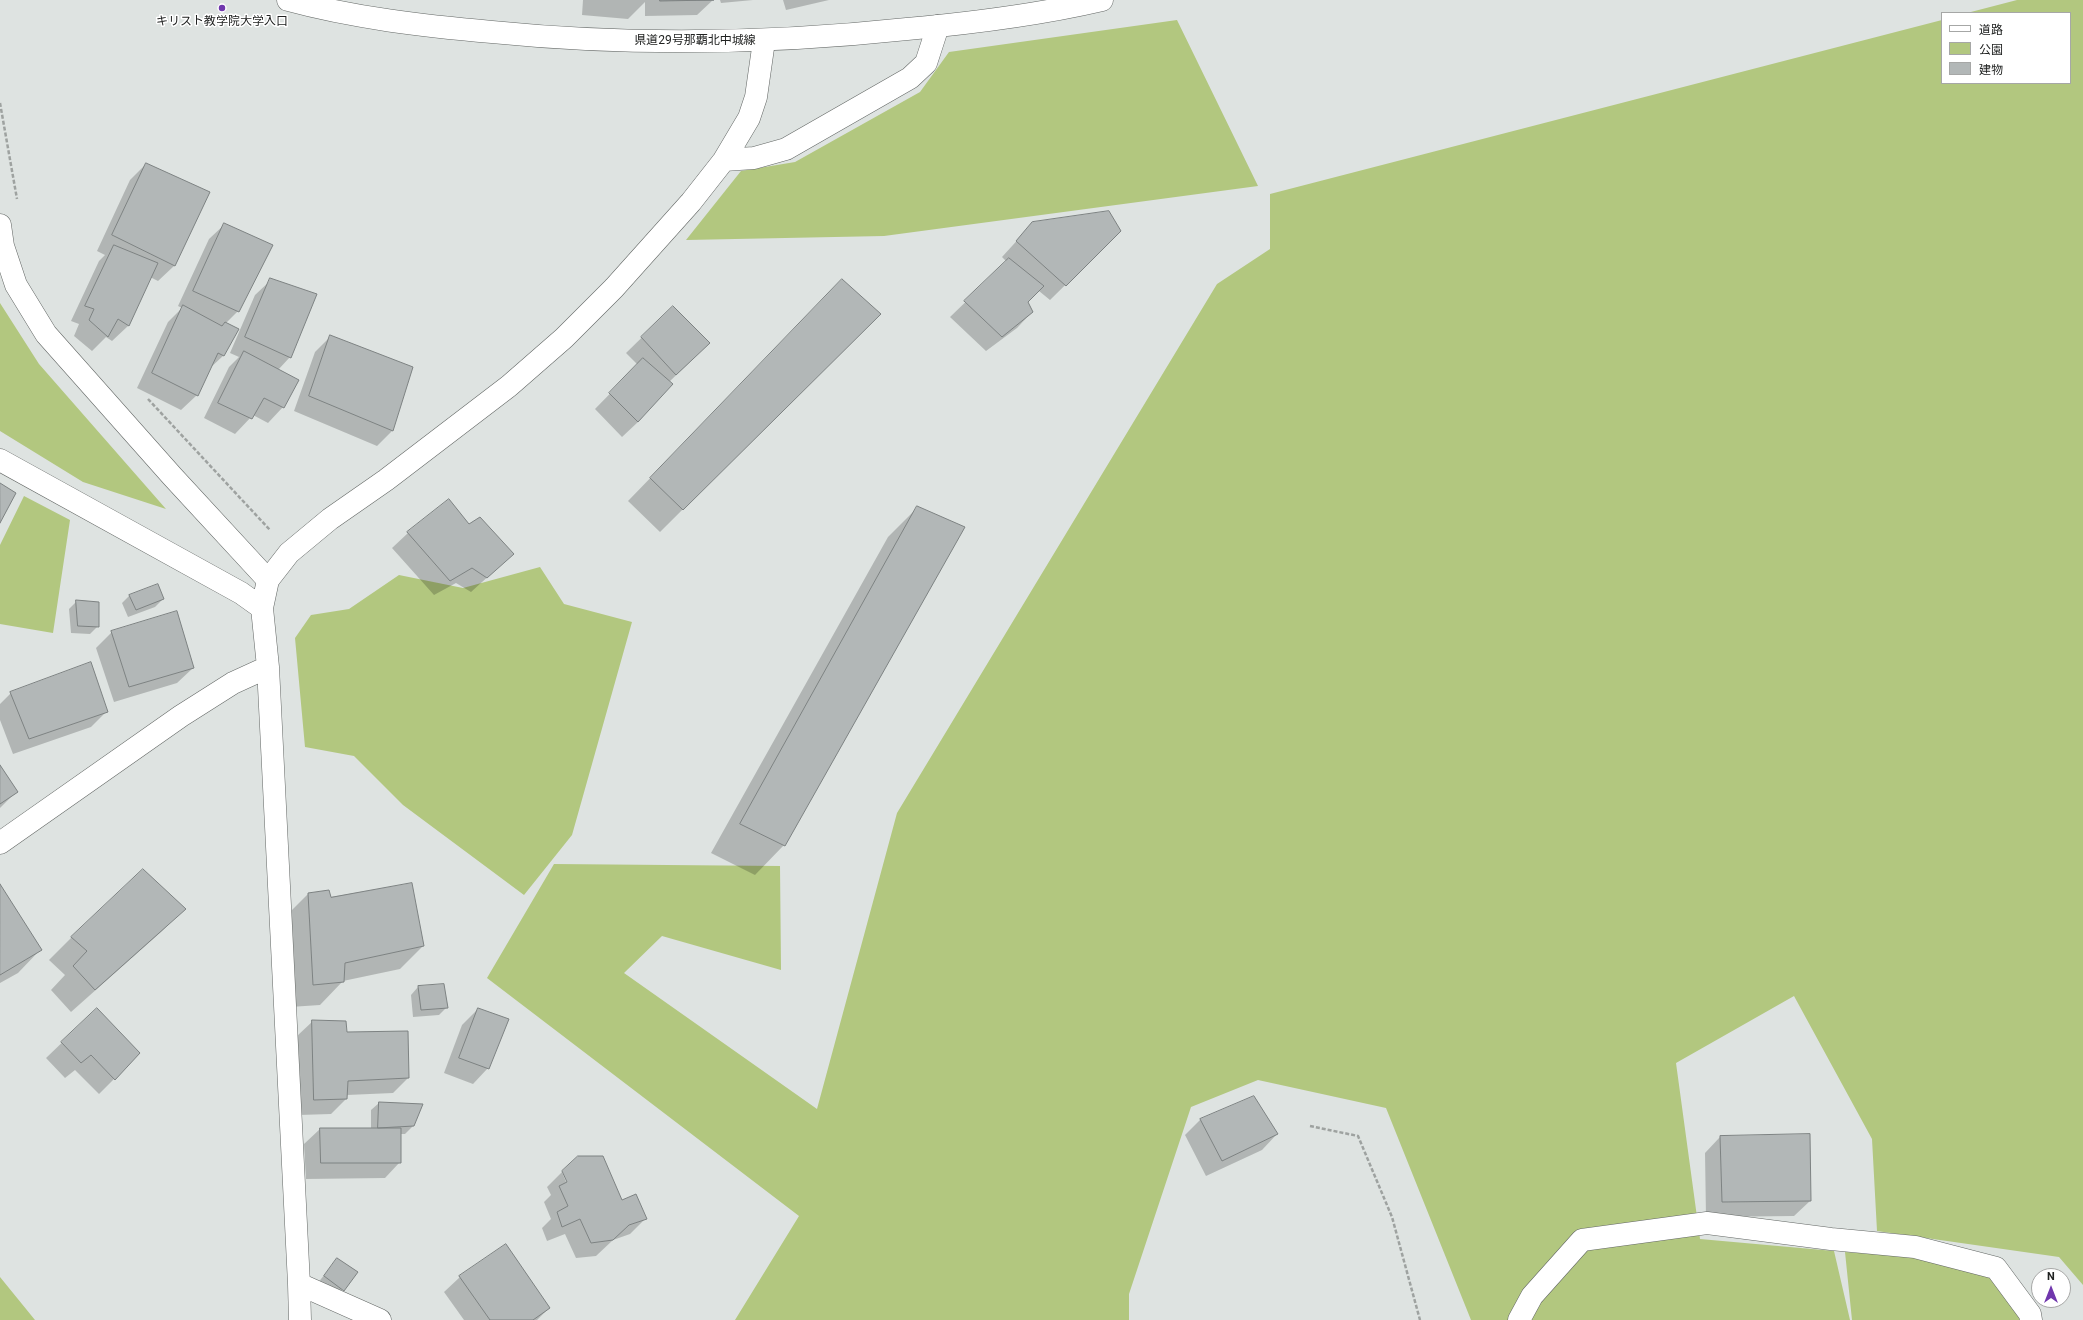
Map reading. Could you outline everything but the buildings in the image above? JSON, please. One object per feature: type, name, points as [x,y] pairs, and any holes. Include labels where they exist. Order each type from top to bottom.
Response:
[{"type":"street","name":"県道29号那覇北中城線","points":[[288,0],[422,26],[559,39],[669,42],[764,41],[938,26],[1010,18],[1102,0]]},
{"type":"street","points":[[724,160],[754,158],[786,149],[910,78],[926,63],[938,26]]},
{"type":"street","points":[[300,1320],[268,667],[262,608],[268,580],[290,553],[330,519],[386,480],[509,386],[564,338],[629,271],[691,202],[724,160],[749,118],[756,96],[764,41]]},
{"type":"street","points":[[0,225],[3,246],[16,285],[46,334],[172,476],[268,580]]},
{"type":"street","points":[[0,460],[241,593],[262,608]]},
{"type":"street","points":[[0,843],[181,716],[238,680],[268,667]]},
{"type":"street","points":[[1519,1320],[1532,1296],[1582,1240],[1707,1223],[1832,1239],[1915,1246],[1996,1268],[2030,1314],[2031,1320]]},
{"type":"street","points":[[299,1284],[380,1320]]},
{"type":"path","points":[[0,103],[18,205]]},
{"type":"path","points":[[147,398],[270,530]]},
{"type":"path","points":[[1310,1126],[1358,1136],[1392,1217],[1420,1320]]},
{"type":"green space","points":[[2017,0],[2083,0],[2083,1285],[2071,1271],[2071,1268],[2068,1268],[2059,1257],[1877,1231],[1872,1139],[1794,996],[1676,1063],[1700,1239],[1834,1251],[1850,1320],[1471,1320],[1386,1108],[1258,1080],[1191,1107],[1129,1294],[1129,1320],[735,1320],[799,1216],[487,978],[554,864],[780,866],[781,970],[662,936],[624,973],[817,1109],[897,813],[1217,284],[1270,249],[1270,194],[1941,20],[1941,84],[2071,84],[2071,12],[1971,12]]},
{"type":"green space","points":[[1177,20],[1258,186],[884,236],[686,240],[741,171],[795,162],[920,92],[949,52]]},
{"type":"green space","points":[[0,303],[39,364],[166,509],[83,482],[0,431]]},
{"type":"green space","points":[[24,496],[70,520],[53,633],[0,624],[0,545]]},
{"type":"green space","points":[[540,567],[564,604],[632,622],[572,835],[524,895],[403,805],[354,756],[305,747],[295,638],[311,615],[349,609],[399,575],[463,588]]},
{"type":"green space","points":[[1845,1252],[1914,1257],[1990,1276],[2022,1320],[1852,1320]]},
{"type":"green space","points":[[0,1277],[35,1320],[0,1320]]},
{"type":"place","name":"キリスト教学院大学入口","points":[[222,8]]}]
